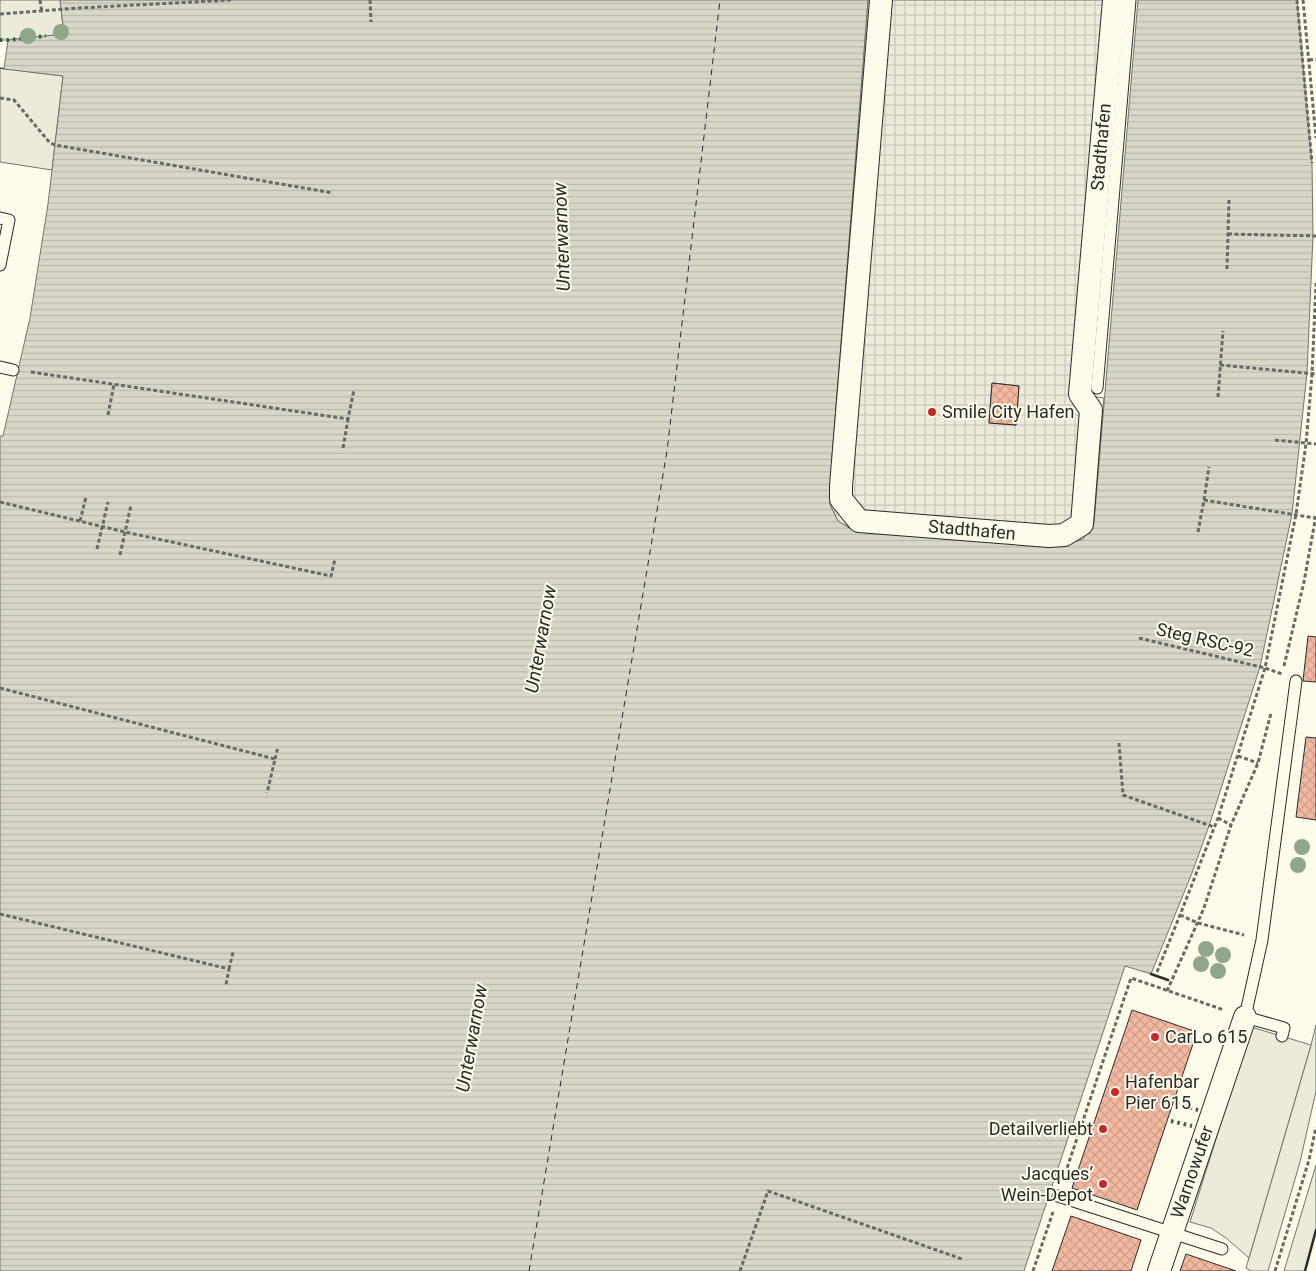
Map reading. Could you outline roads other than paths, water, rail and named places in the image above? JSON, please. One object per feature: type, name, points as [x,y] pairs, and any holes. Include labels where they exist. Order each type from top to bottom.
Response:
[{"type":"street","name":"Stadthafen","points":[[881,0],[840,486],[841,499],[859,521],[1049,536],[1064,535],[1082,524],[1091,410],[1080,394],[1114,0]]},
{"type":"street","name":"Warnowufer","points":[[1159,1271],[1245,1017]]},
{"type":"lane","points":[[1097,388],[1130,0]]},
{"type":"lane","points":[[0,218],[9,220],[0,265]]},
{"type":"lane","points":[[0,367],[13,370]]},
{"type":"lane","points":[[1282,1036],[1284,1028],[1245,1017],[1262,940],[1296,681]]},
{"type":"lane","points":[[1058,1196],[1222,1249]]},
{"type":"water","name":"Unterwarnow","points":[[60,0],[868,0],[832,457],[830,505],[838,521],[856,532],[1062,546],[1083,539],[1094,523],[1138,0],[1297,0],[1312,163],[1313,236],[1307,373],[1292,514],[1260,667],[1209,826],[1151,974],[1125,966],[1024,1271],[0,1271],[0,436],[3,436],[30,318],[48,204],[63,76],[4,69],[8,40],[64,34]]},
{"type":"place","name":"Smile City Hafen","points":[[932,412]]},
{"type":"place","name":"CarLo 615","points":[[1155,1037]]},
{"type":"place","name":"Hafenbar Pier 615","points":[[1115,1092]]},
{"type":"place","name":"Detailverliebt","points":[[1103,1129]]},
{"type":"place","name":"Jacques’ Wein-Depot","points":[[1103,1184]]}]
